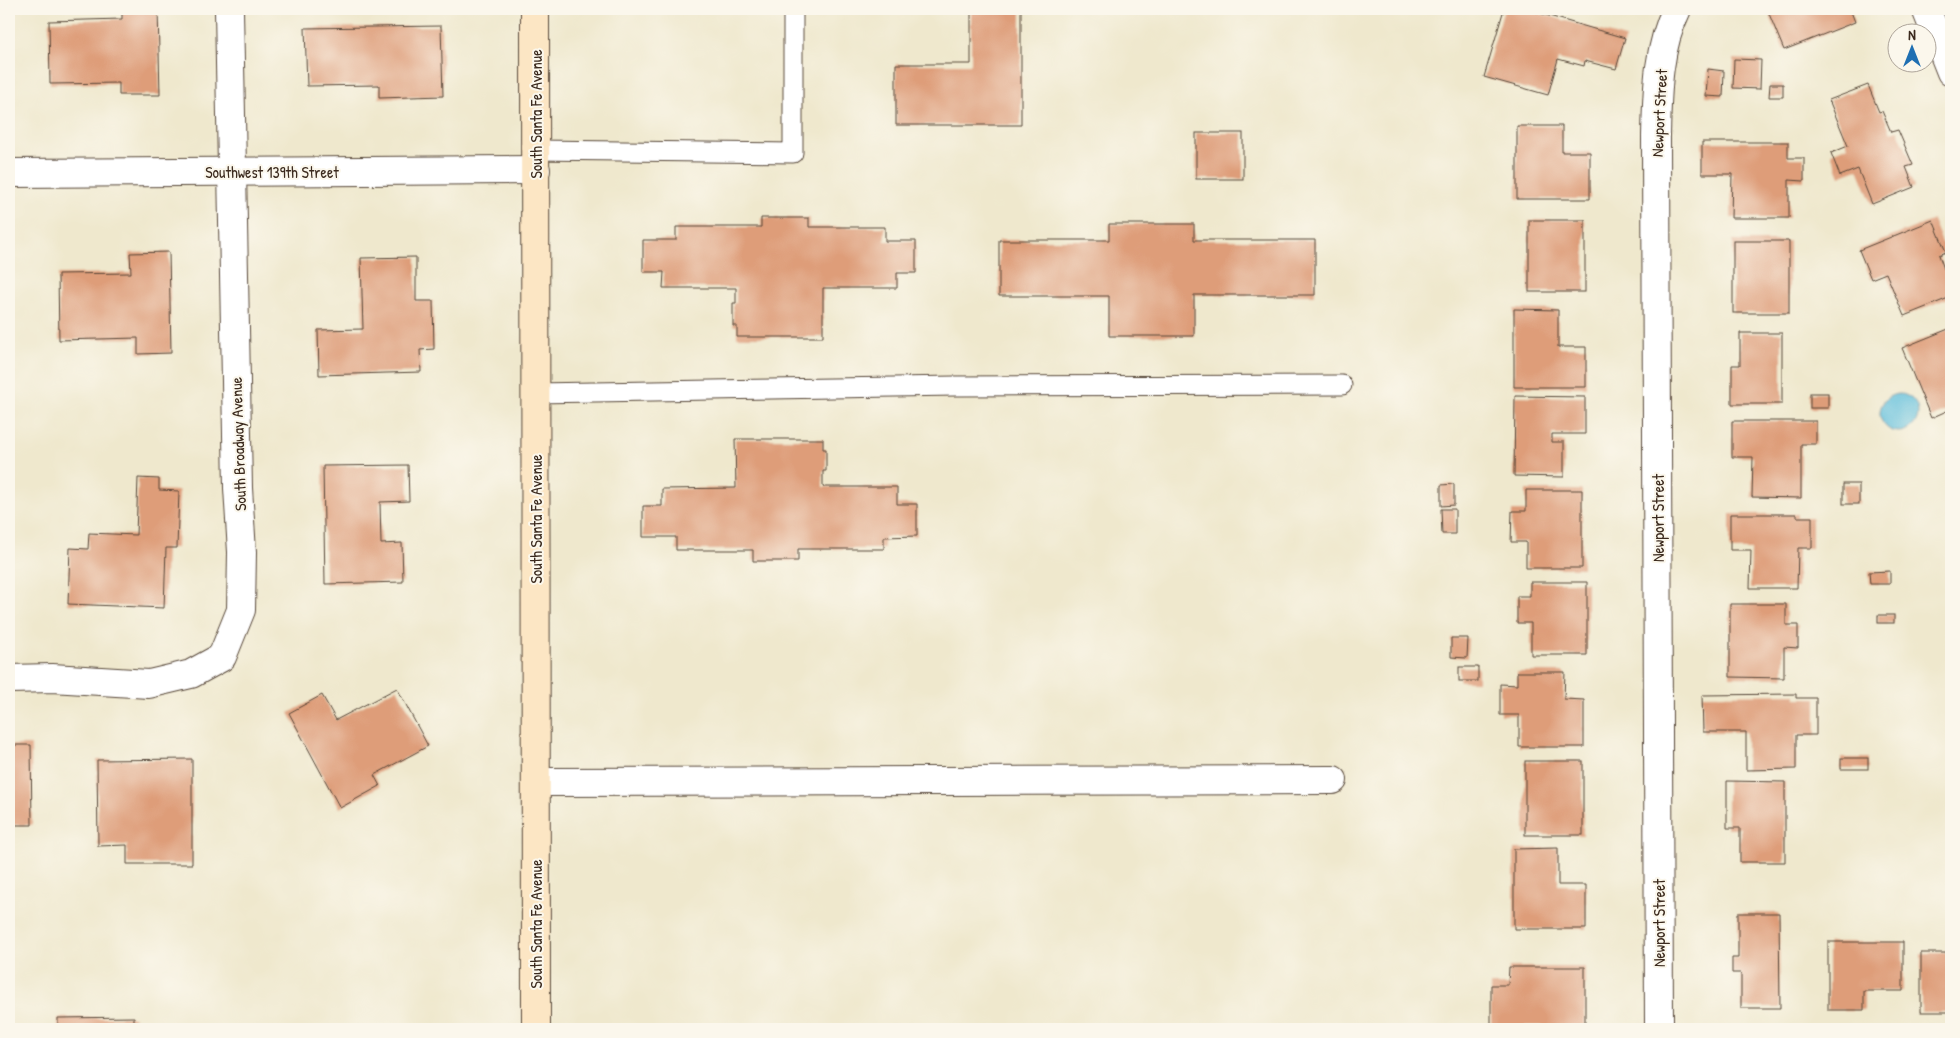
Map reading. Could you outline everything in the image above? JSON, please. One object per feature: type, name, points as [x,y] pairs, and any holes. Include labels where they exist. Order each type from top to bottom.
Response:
[{"type":"main road","name":"South Santa Fe Avenue","points":[[535,9],[536,1029]]},
{"type":"street","name":"South Broadway Avenue","points":[[9,679],[52,678],[149,684],[191,674],[222,657],[241,610],[242,552],[238,488],[229,97],[229,9]]},
{"type":"street","name":"Newport Street","points":[[1660,1029],[1656,128],[1657,86],[1663,50],[1676,9]]},
{"type":"street","points":[[1926,9],[1951,71]]},
{"type":"street","name":"Southwest 139th Street","points":[[9,173],[232,172],[536,160]]},
{"type":"street","points":[[536,782],[1333,780]]},
{"type":"lane","points":[[536,160],[793,153],[794,9]]},
{"type":"lane","points":[[536,393],[955,386],[1342,385]]},
{"type":"water","points":[[1899,394],[1912,400],[1918,413],[1912,426],[1899,432],[1886,426],[1880,413],[1886,400]]},
{"type":"building","points":[[122,9],[158,9],[160,95],[119,95],[119,83],[50,84],[49,21],[122,19]]},
{"type":"building","points":[[971,9],[1021,9],[1021,125],[896,125],[896,64],[971,64]]},
{"type":"building","points":[[1504,9],[1525,9],[1625,38],[1616,69],[1585,61],[1584,66],[1558,59],[1548,95],[1484,77]]},
{"type":"building","points":[[1767,9],[1850,9],[1855,22],[1784,50]]},
{"type":"building","points":[[441,26],[443,96],[379,98],[379,85],[307,86],[305,28]]},
{"type":"building","points":[[1734,59],[1761,60],[1760,89],[1733,88]]},
{"type":"building","points":[[1708,69],[1724,71],[1723,97],[1706,96]]},
{"type":"building","points":[[1770,84],[1783,84],[1783,97],[1769,97]]},
{"type":"building","points":[[1868,85],[1879,112],[1882,111],[1891,132],[1898,130],[1913,165],[1906,167],[1914,187],[1872,204],[1858,169],[1840,176],[1831,153],[1848,146],[1829,100]]},
{"type":"building","points":[[1517,126],[1562,126],[1562,152],[1590,152],[1590,199],[1517,199]]},
{"type":"building","points":[[1196,133],[1243,133],[1243,179],[1196,179]]},
{"type":"building","points":[[1702,142],[1788,142],[1788,158],[1804,158],[1804,181],[1789,180],[1789,218],[1731,218],[1732,174],[1702,174]]},
{"type":"building","points":[[761,218],[809,218],[809,227],[885,227],[885,241],[916,241],[916,273],[897,273],[897,288],[823,288],[823,337],[737,337],[737,326],[733,326],[733,303],[736,303],[736,288],[663,288],[664,272],[643,272],[643,240],[676,240],[676,227],[761,227]]},
{"type":"building","points":[[1529,220],[1585,220],[1585,292],[1529,292]]},
{"type":"building","points":[[1933,220],[1946,252],[1939,255],[1944,269],[1951,266],[1951,297],[1904,316],[1886,273],[1871,279],[1859,250]]},
{"type":"building","points":[[1109,224],[1194,224],[1194,240],[1315,240],[1315,295],[1194,295],[1194,336],[1109,336],[1109,296],[999,296],[999,240],[1109,240]]},
{"type":"building","points":[[1733,241],[1789,241],[1789,313],[1733,313]]},
{"type":"building","points":[[169,252],[171,353],[138,354],[138,338],[59,340],[58,274],[131,273],[130,253]]},
{"type":"building","points":[[416,257],[416,301],[433,301],[434,349],[420,350],[421,372],[319,375],[318,330],[363,329],[361,258]]},
{"type":"building","points":[[1514,309],[1558,310],[1558,347],[1586,347],[1586,387],[1514,387]]},
{"type":"building","points":[[1951,328],[1951,409],[1931,418],[1902,348]]},
{"type":"building","points":[[1740,333],[1782,333],[1782,404],[1732,404],[1732,365],[1740,365]]},
{"type":"building","points":[[1810,393],[1828,393],[1828,408],[1810,408]]},
{"type":"building","points":[[1515,396],[1585,397],[1585,434],[1552,434],[1552,442],[1564,442],[1564,477],[1514,476]]},
{"type":"building","points":[[1732,421],[1816,421],[1816,444],[1801,444],[1801,498],[1752,497],[1753,457],[1732,457]]},
{"type":"building","points":[[735,439],[823,439],[823,449],[826,449],[826,471],[823,471],[823,487],[897,487],[897,504],[917,504],[917,536],[884,537],[884,549],[798,549],[798,561],[753,561],[753,550],[676,550],[676,537],[643,537],[643,506],[662,506],[662,489],[736,488]]},
{"type":"building","points":[[408,465],[409,501],[380,502],[381,544],[402,543],[403,582],[325,584],[323,466]]},
{"type":"building","points":[[138,478],[159,479],[159,490],[179,491],[177,548],[166,548],[164,608],[68,604],[70,548],[88,549],[89,533],[136,535]]},
{"type":"building","points":[[1454,484],[1454,505],[1441,506],[1441,485]]},
{"type":"building","points":[[1843,484],[1859,484],[1859,504],[1843,504]]},
{"type":"building","points":[[1526,490],[1582,490],[1582,568],[1526,568],[1526,542],[1511,542],[1512,511],[1526,511]]},
{"type":"building","points":[[1441,509],[1455,509],[1455,534],[1442,534]]},
{"type":"building","points":[[1730,514],[1797,514],[1797,517],[1812,517],[1812,548],[1798,548],[1797,588],[1750,588],[1751,550],[1730,550]]},
{"type":"building","points":[[1890,571],[1890,584],[1870,584],[1869,572]]},
{"type":"building","points":[[1530,582],[1587,582],[1587,655],[1531,655],[1531,623],[1517,623],[1517,596],[1530,596]]},
{"type":"building","points":[[1730,604],[1786,604],[1786,625],[1798,625],[1798,648],[1784,647],[1784,678],[1730,677]]},
{"type":"building","points":[[1878,615],[1894,615],[1894,623],[1878,623]]},
{"type":"building","points":[[1451,638],[1468,638],[1467,658],[1451,657]]},
{"type":"building","points":[[1459,667],[1478,667],[1478,681],[1459,681]]},
{"type":"building","points":[[1517,672],[1565,672],[1564,699],[1584,700],[1584,747],[1519,747],[1519,715],[1500,715],[1500,684],[1517,685]]},
{"type":"building","points":[[397,688],[428,746],[374,775],[380,786],[340,808],[289,713],[322,695],[336,720]]},
{"type":"building","points":[[1796,694],[1796,698],[1816,698],[1816,735],[1796,735],[1796,769],[1746,770],[1746,732],[1703,732],[1702,695]]},
{"type":"building","points":[[9,745],[31,745],[32,825],[9,825]]},
{"type":"building","points":[[1841,758],[1868,758],[1868,769],[1841,769]]},
{"type":"building","points":[[192,759],[192,864],[127,864],[127,845],[98,846],[97,760]]},
{"type":"building","points":[[1525,761],[1583,761],[1583,835],[1525,835]]},
{"type":"building","points":[[1727,781],[1785,782],[1785,862],[1740,862],[1740,828],[1727,828]]},
{"type":"building","points":[[1558,848],[1558,885],[1586,885],[1586,929],[1514,929],[1514,849]]},
{"type":"building","points":[[1738,913],[1779,913],[1780,1008],[1741,1008],[1741,973],[1732,973],[1732,958],[1738,958]]},
{"type":"building","points":[[1828,942],[1903,942],[1903,991],[1864,991],[1864,1010],[1828,1010]]},
{"type":"building","points":[[1921,953],[1951,953],[1951,1012],[1921,1012]]},
{"type":"building","points":[[1509,967],[1585,967],[1585,1026],[1491,1026],[1491,985],[1508,985]]},
{"type":"building","points":[[134,1017],[134,1029],[58,1029],[58,1018]]}]
